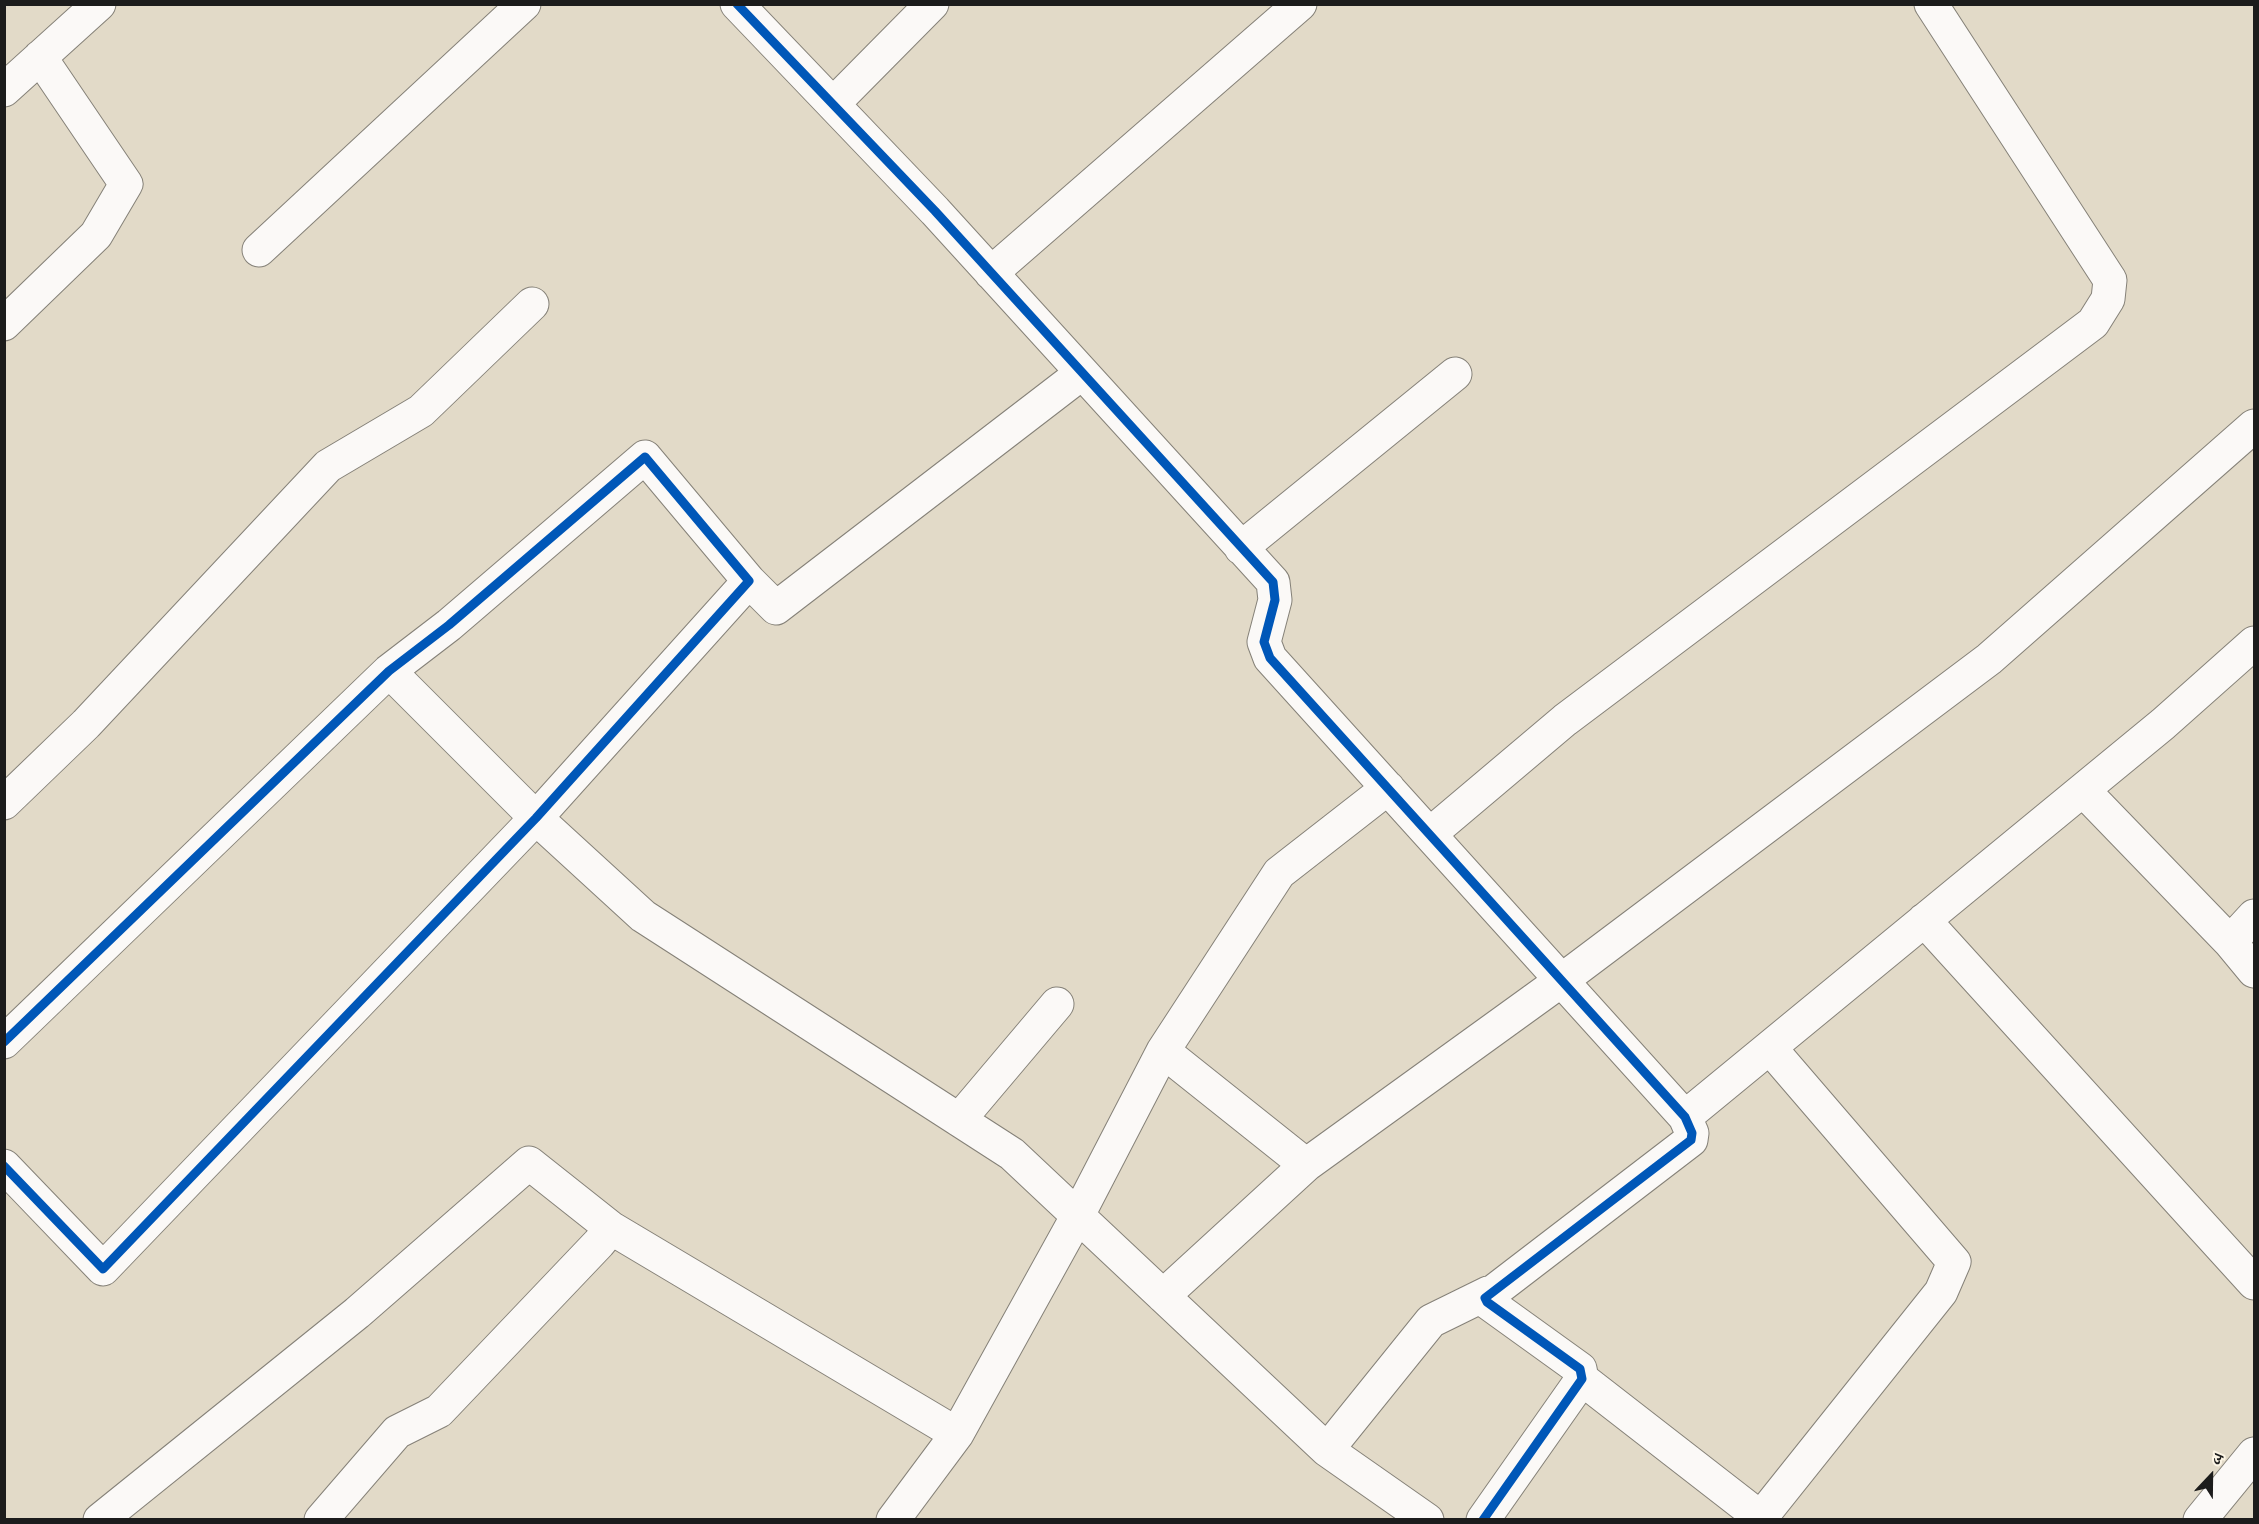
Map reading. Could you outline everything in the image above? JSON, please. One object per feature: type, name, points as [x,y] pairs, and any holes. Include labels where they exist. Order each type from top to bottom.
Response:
[{"type":"street","points":[[4,90],[99,4]]},
{"type":"street","points":[[259,250],[524,4]]},
{"type":"street","points":[[737,4],[935,212],[1273,582],[1275,600],[1264,642],[1270,658],[1685,1117],[1692,1133],[1690,1140],[1488,1293],[1431,1321],[1327,1450]]},
{"type":"street","points":[[832,104],[932,4]]},
{"type":"street","points":[[991,273],[1300,4]]},
{"type":"street","points":[[1430,834],[1565,720],[2093,323],[2108,299],[2110,280],[1931,4]]},
{"type":"street","points":[[4,324],[96,235],[126,184],[40,57]]},
{"type":"street","points":[[4,803],[86,724],[328,466],[421,411],[531,304]]},
{"type":"street","points":[[4,1042],[389,671],[449,625],[645,457],[748,581],[776,608],[1082,373]]},
{"type":"street","points":[[1242,548],[1455,374]]},
{"type":"street","points":[[1163,1296],[1305,1165],[1562,980],[1989,659],[2254,426]]},
{"type":"street","points":[[4,1166],[103,1269],[536,818],[748,581]]},
{"type":"street","points":[[1685,1117],[2163,724],[2254,643]]},
{"type":"street","points":[[389,671],[536,818],[643,916],[1012,1154],[1327,1450],[1427,1520]]},
{"type":"street","points":[[893,1520],[957,1434],[1077,1217],[1163,1051],[1279,873],[1388,788]]},
{"type":"street","points":[[2083,790],[2230,942],[2254,971]]},
{"type":"street","points":[[2230,942],[2254,916]]},
{"type":"street","points":[[1924,920],[2254,1283]]},
{"type":"street","points":[[959,1120],[1057,1004]]},
{"type":"street","points":[[1488,1293],[1485,1298],[1487,1302],[1580,1369],[1582,1379],[1760,1519],[1941,1292],[1954,1262],[1770,1048]]},
{"type":"street","points":[[1163,1051],[1305,1165]]},
{"type":"street","points":[[100,1520],[357,1313],[529,1163],[611,1228],[957,1434]]},
{"type":"street","points":[[321,1520],[397,1432],[439,1410],[611,1228]]},
{"type":"street","points":[[1483,1520],[1582,1379]]},
{"type":"street","points":[[2200,1520],[2254,1454]]},
{"type":"cycle path","points":[[737,4],[935,211],[1273,582],[1275,600],[1264,642],[1270,658],[1685,1117],[1692,1133],[1691,1140],[1485,1298],[1487,1302],[1580,1369],[1582,1379],[1483,1520]]},
{"type":"cycle path","points":[[4,1042],[389,671],[449,625],[645,457],[749,581],[536,818],[103,1269],[4,1166]]}]
